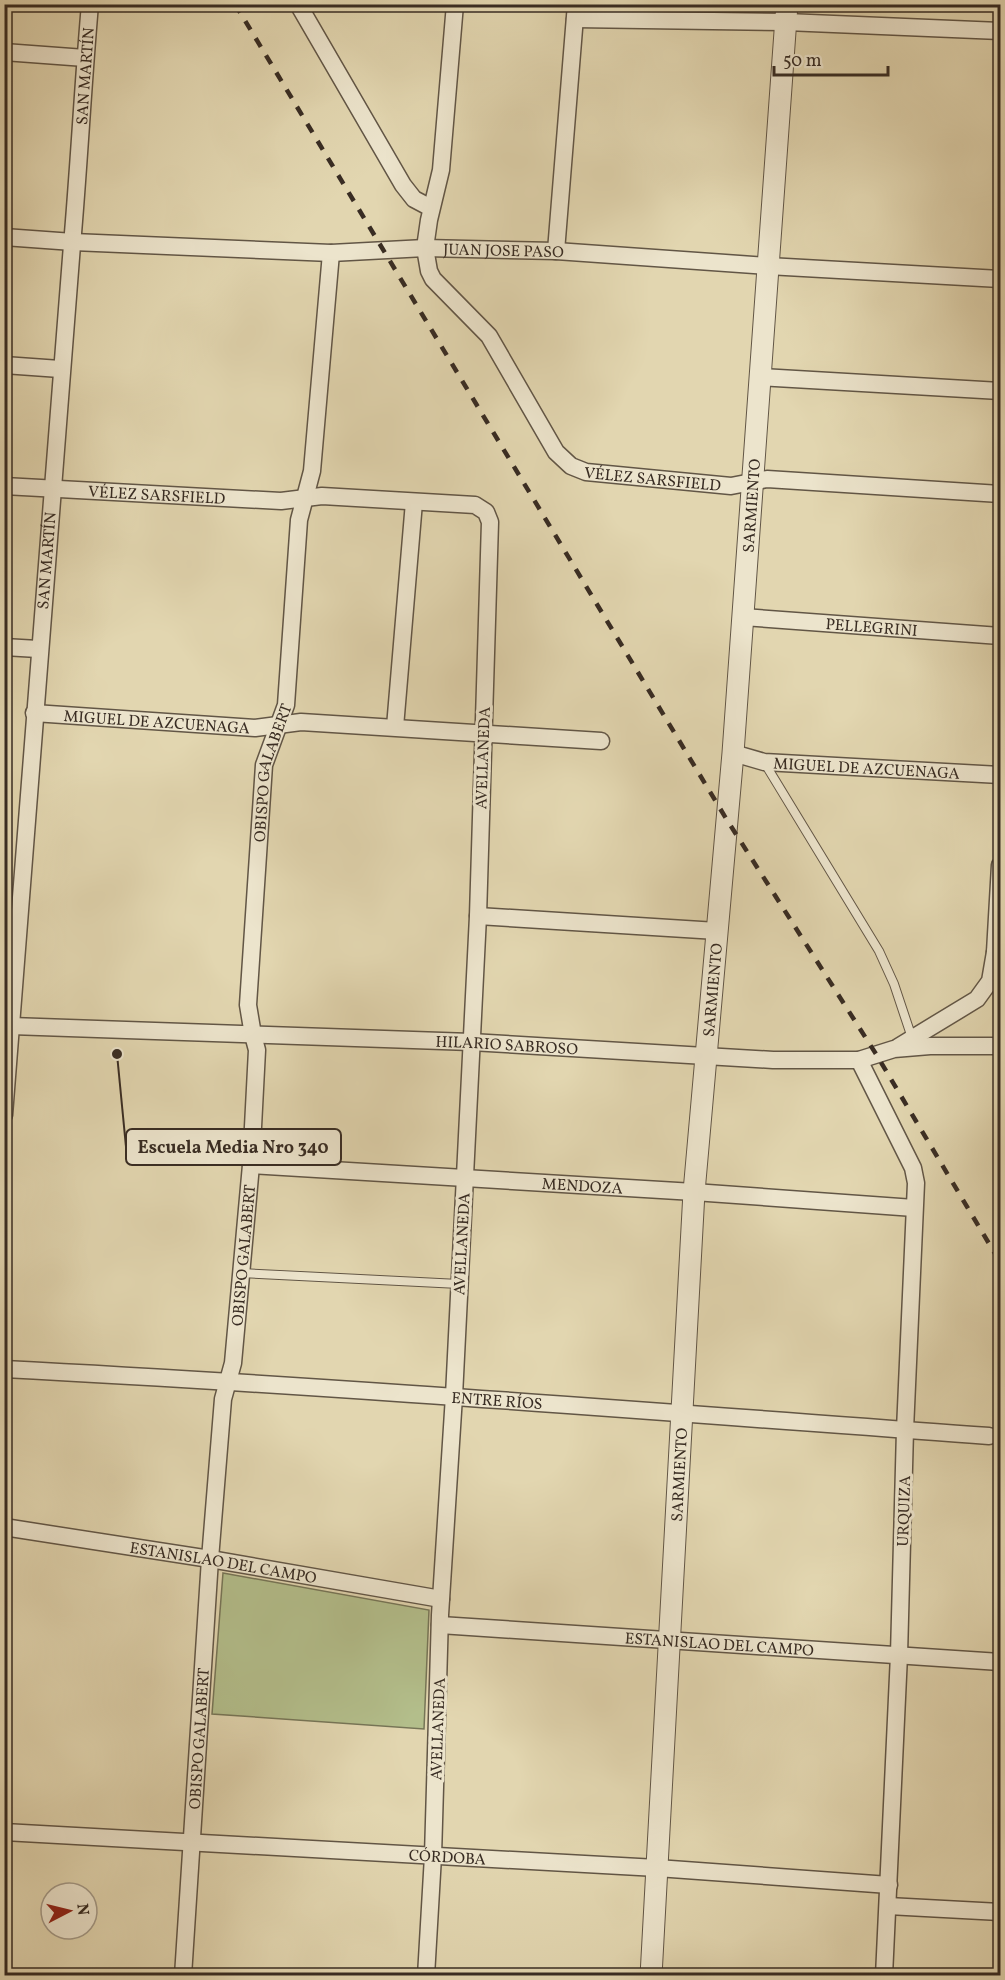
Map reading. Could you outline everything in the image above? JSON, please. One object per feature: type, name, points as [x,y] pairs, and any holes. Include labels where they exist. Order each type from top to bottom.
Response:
[{"type":"street","name":"SAN MARTÍN","points":[[4,1115],[38,649],[53,489],[60,369],[73,242],[90,4]]},
{"type":"street","points":[[297,4],[403,185],[414,199],[431,208]]},
{"type":"street","points":[[425,248],[431,208],[441,170],[455,4]]},
{"type":"street","points":[[556,251],[576,12],[787,13],[1000,31]]},
{"type":"street","name":"SARMIENTO","points":[[651,1976],[694,1192],[733,753],[787,13]]},
{"type":"street","points":[[4,52],[85,58]]},
{"type":"street","name":"JUAN JOSE PASO","points":[[4,237],[331,253],[425,248],[556,251],[1000,279]]},
{"type":"street","name":"VÉLEZ SARSFIELD","points":[[425,248],[429,271],[433,279],[489,336],[555,452],[571,466],[586,472],[731,486],[767,479],[1000,494]]},
{"type":"street","name":"OBISPO GALABERT","points":[[183,1976],[210,1559],[223,1399],[233,1363],[251,1165],[257,1050],[248,1005],[264,765],[286,705],[299,520],[312,471],[331,253]]},
{"type":"street","points":[[4,365],[60,369]]},
{"type":"street","points":[[760,377],[1000,391]]},
{"type":"street","name":"VÉLEZ SARSFIELD","points":[[4,486],[281,501],[322,496],[476,505],[486,513]]},
{"type":"street","points":[[395,727],[414,502]]},
{"type":"street","name":"AVELLANEDA","points":[[426,1976],[433,1856],[441,1599],[454,1396],[477,916],[490,522],[486,513]]},
{"type":"street","name":"PELLEGRINI","points":[[742,617],[1000,636]]},
{"type":"street","points":[[4,647],[38,649]]},
{"type":"street","name":"MIGUEL DE AZCUENAGA","points":[[34,713],[255,728],[302,722],[601,741]]},
{"type":"street","name":"MIGUEL DE AZCUENAGA","points":[[733,753],[764,762],[1000,775]]},
{"type":"street","points":[[894,1049],[977,999],[990,981],[998,957],[1000,865]]},
{"type":"street","points":[[477,916],[717,931]]},
{"type":"street","name":"HILARIO SABROSO","points":[[11,1026],[471,1042],[772,1060],[859,1060],[894,1049],[930,1046],[1000,1046]]},
{"type":"street","name":"URQUIZA","points":[[859,1060],[913,1168],[916,1183],[905,1430],[899,1655],[884,1976]]},
{"type":"street","name":"MENDOZA","points":[[251,1165],[914,1208]]},
{"type":"street","name":"ENTRE RÍOS","points":[[4,1369],[454,1396],[989,1436]]},
{"type":"street","name":"ESTANISLAO DEL CAMPO","points":[[4,1527],[210,1559],[441,1599]]},
{"type":"street","name":"ESTANISLAO DEL CAMPO","points":[[440,1625],[1000,1662]]},
{"type":"street","name":"CÓRDOBA","points":[[4,1832],[657,1868],[889,1885]]},
{"type":"street","points":[[888,1906],[1000,1912]]},
{"type":"lane","points":[[764,762],[879,951],[894,984],[912,1038]]},
{"type":"lane","points":[[241,1273],[459,1284]]},
{"type":"green space","points":[[223,1573],[429,1610],[424,1729],[212,1714]]},
{"type":"railway","points":[[235,4],[727,820],[876,1054],[1000,1262]]},
{"type":"place","name":"Escuela Media Nro 340","points":[[117,1054]]}]
